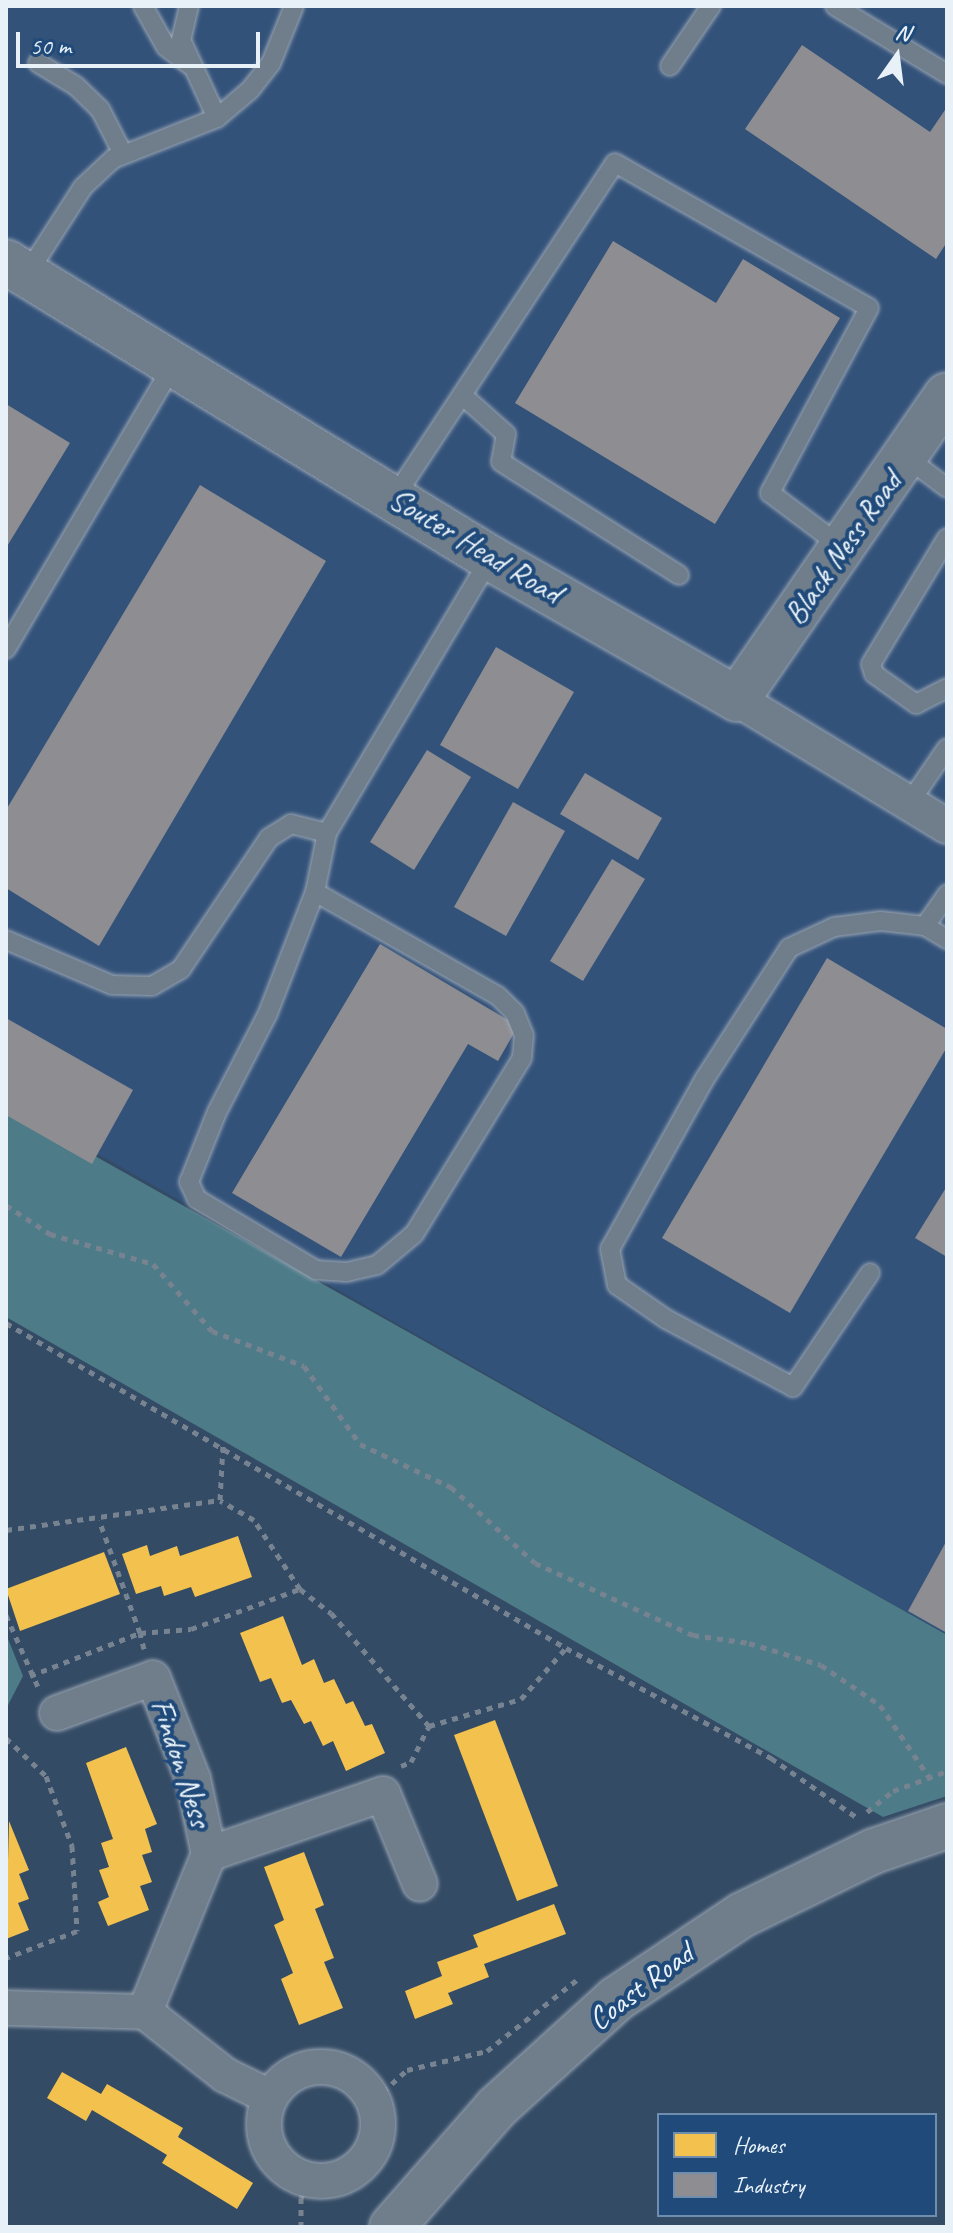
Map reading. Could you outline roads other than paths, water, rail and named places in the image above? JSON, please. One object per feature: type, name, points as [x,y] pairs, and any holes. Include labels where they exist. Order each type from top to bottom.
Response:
[{"type":"street","name":"Souter Head Road","points":[[17,268],[175,361],[490,558],[737,699],[947,826]]},
{"type":"street","name":"Black Ness Road","points":[[737,699],[947,395]]},
{"type":"street","name":"Findon Ness","points":[[57,1713],[153,1678],[193,1779],[209,1854],[145,2012]]},
{"type":"street","name":"Findon Ness","points":[[209,1854],[383,1794],[420,1884]]},
{"type":"street","name":"Coast Road","points":[[392,2227],[496,2108],[616,1999],[867,1835],[947,1826]]},
{"type":"street","points":[[6,2008],[145,2012],[225,2075],[270,2097]]},
{"type":"street","points":[[323,2066],[361,2082],[374,2100],[377,2141],[367,2160],[331,2181],[309,2181],[274,2158],[264,2117],[270,2097],[292,2075],[323,2066]]},
{"type":"lane","points":[[143,6],[166,47],[192,66]]},
{"type":"lane","points":[[189,6],[181,40],[217,118]]},
{"type":"lane","points":[[17,268],[83,187],[123,154],[217,118],[250,90],[271,63],[294,6]]},
{"type":"lane","points":[[670,66],[711,6]]},
{"type":"lane","points":[[835,6],[947,74]]},
{"type":"lane","points":[[38,63],[76,86],[100,109],[123,154]]},
{"type":"lane","points":[[394,498],[615,163],[869,308],[770,493],[843,548]]},
{"type":"lane","points":[[6,649],[175,361]]},
{"type":"lane","points":[[462,395],[506,434],[501,462],[679,575]]},
{"type":"lane","points":[[906,457],[947,488]]},
{"type":"lane","points":[[947,538],[871,664],[874,674],[916,704],[947,688]]},
{"type":"lane","points":[[315,892],[498,996],[515,1013],[524,1035],[522,1058],[414,1234],[377,1265],[346,1272],[316,1270],[197,1199],[189,1182],[217,1112],[268,1013],[315,892],[327,833],[490,558]]},
{"type":"lane","points":[[910,802],[947,748]]},
{"type":"lane","points":[[6,940],[112,985],[152,986],[181,969],[269,838],[291,824],[327,833]]},
{"type":"lane","points":[[925,926],[947,894]]},
{"type":"lane","points":[[870,1273],[793,1387],[666,1319],[617,1285],[610,1249],[704,1080],[789,948],[834,927],[881,921],[925,926],[947,939]]}]
